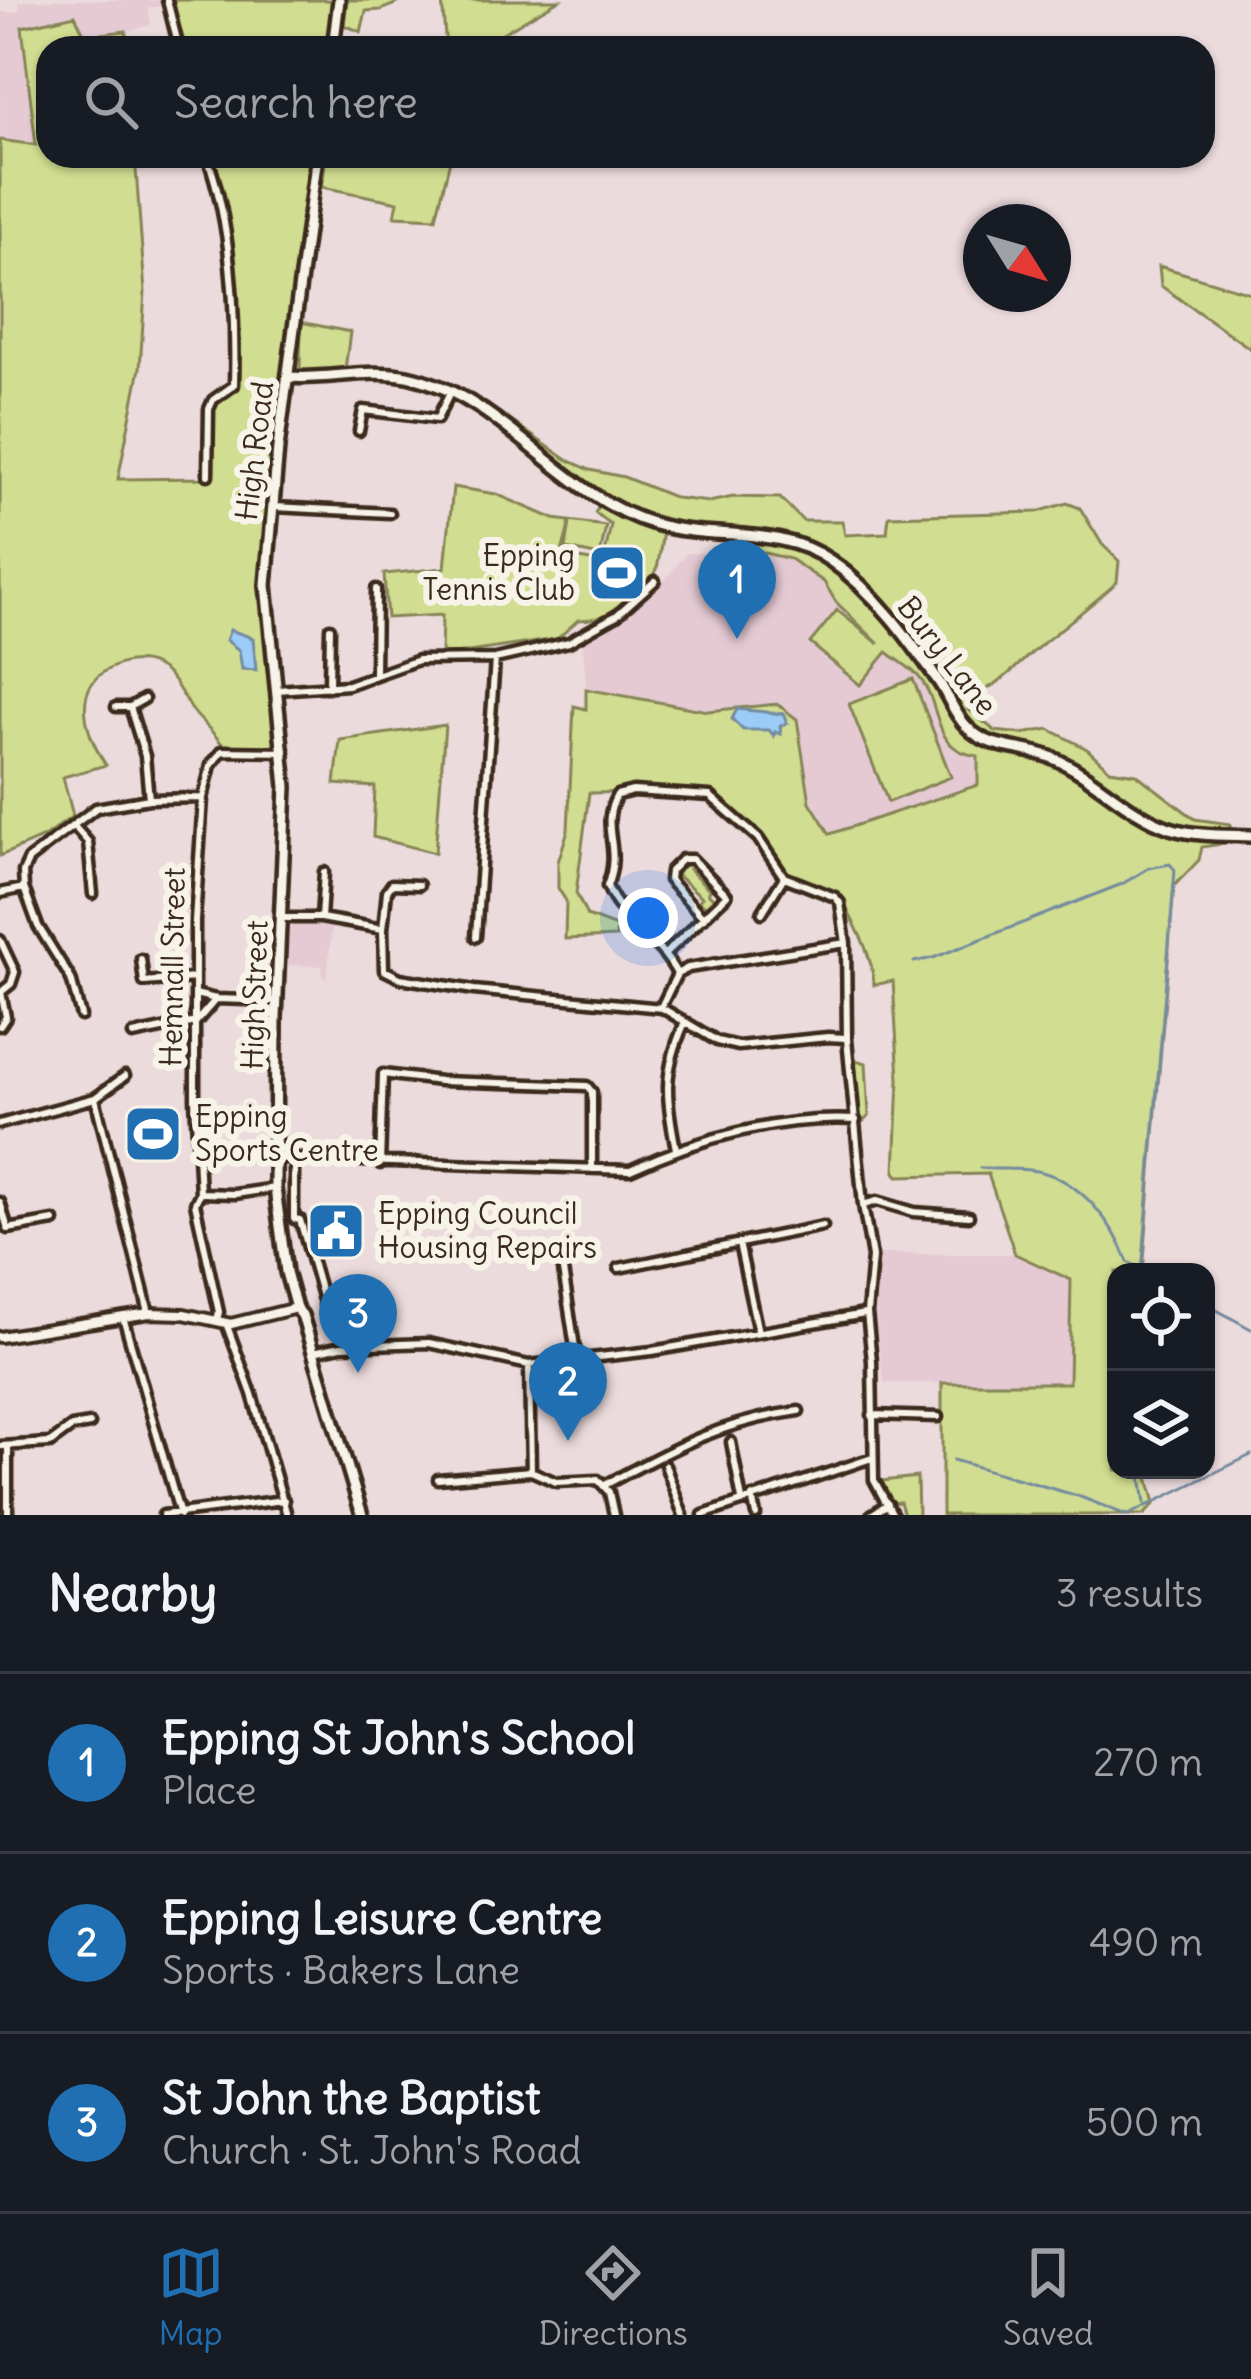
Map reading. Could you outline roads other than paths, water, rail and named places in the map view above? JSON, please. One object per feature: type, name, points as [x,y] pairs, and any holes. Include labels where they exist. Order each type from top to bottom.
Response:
[{"type":"main road","points":[[335,36],[340,0]]},
{"type":"main road","name":"High Road","points":[[284,752],[266,584],[271,506],[316,168]]},
{"type":"main road","name":"Bury Lane","points":[[290,377],[382,372],[409,376],[482,410],[619,509],[652,524],[695,533],[782,538],[827,558],[898,627],[959,718],[976,735],[1058,760],[1167,827],[1251,836]]},
{"type":"main road","name":"High Street","points":[[284,752],[274,1158],[279,1234],[296,1308],[362,1515]]},
{"type":"street","points":[[167,0],[176,36]]},
{"type":"street","points":[[208,475],[209,409],[213,400],[234,385],[235,323],[218,187],[211,168]]},
{"type":"street","points":[[359,431],[363,410],[437,419],[451,392]]},
{"type":"street","points":[[271,506],[390,513]]},
{"type":"street","points":[[277,690],[348,685],[418,660],[495,659],[569,642],[596,629],[656,581]]},
{"type":"street","points":[[376,589],[376,674]]},
{"type":"street","points":[[329,687],[331,628]]},
{"type":"street","points":[[476,937],[495,659]]},
{"type":"street","points":[[116,707],[130,707],[144,699]]},
{"type":"street","points":[[130,707],[145,756],[149,799]]},
{"type":"street","name":"Hemnall Street","points":[[284,752],[222,751],[211,765],[203,798],[195,978],[200,1193],[195,1203],[219,1312],[253,1394],[287,1515]]},
{"type":"street","points":[[677,974],[666,953],[615,906],[608,886],[617,862],[608,812],[617,795],[633,791],[710,796],[758,838],[784,878],[840,903],[846,943],[847,1039],[862,1204],[872,1257],[867,1313],[872,1458],[874,1480],[892,1515]]},
{"type":"street","points":[[81,1016],[71,980],[38,926],[24,888],[22,872],[28,859],[97,808],[149,799],[203,798]]},
{"type":"street","points":[[73,825],[88,842],[94,894]]},
{"type":"street","points":[[666,953],[728,896],[692,859],[682,859],[670,871],[669,880],[704,918]]},
{"type":"street","points":[[321,918],[324,872]]},
{"type":"street","points":[[763,913],[784,878]]},
{"type":"street","points":[[419,885],[392,884],[387,891],[381,961],[391,976],[474,990],[661,1007],[716,1041],[745,1047],[828,1036],[847,1039]]},
{"type":"street","points":[[0,892],[24,888]]},
{"type":"street","points":[[282,918],[321,918],[383,929]]},
{"type":"street","points":[[0,940],[15,968],[11,984],[0,993],[6,1017],[0,1026]]},
{"type":"street","points":[[661,1007],[677,974],[688,968],[846,943]]},
{"type":"street","points":[[141,959],[144,982],[195,978]]},
{"type":"street","points":[[195,994],[277,1000]]},
{"type":"street","points":[[133,1036],[196,1022],[216,999]]},
{"type":"street","points":[[676,1149],[665,1096],[670,1058],[685,1022]]},
{"type":"street","points":[[380,1164],[383,1074],[440,1081],[587,1086],[592,1092],[592,1169]]},
{"type":"street","points":[[0,1124],[95,1099],[125,1076]]},
{"type":"street","points":[[95,1099],[149,1313]]},
{"type":"street","points":[[274,1158],[630,1170],[676,1149],[726,1136],[825,1118],[856,1120]]},
{"type":"street","points":[[294,1160],[294,1219],[300,1220],[327,1314]]},
{"type":"street","points":[[200,1193],[275,1188]]},
{"type":"street","points":[[0,1202],[4,1230],[54,1222]]},
{"type":"street","points":[[862,1204],[877,1202],[914,1212],[969,1216]]},
{"type":"street","points":[[620,1268],[823,1226]]},
{"type":"street","points":[[740,1243],[758,1332]]},
{"type":"street","points":[[560,1251],[577,1360]]},
{"type":"street","points":[[0,1337],[149,1313],[184,1313],[222,1322],[296,1308]]},
{"type":"street","points":[[313,1352],[340,1346],[429,1343],[529,1365],[867,1313]]},
{"type":"street","points":[[124,1316],[180,1514]]},
{"type":"street","points":[[529,1365],[530,1471]]},
{"type":"street","points":[[605,1485],[700,1434],[799,1412]]},
{"type":"street","points":[[872,1415],[938,1418]]},
{"type":"street","points":[[8,1515],[4,1446],[50,1443],[72,1427],[90,1424]]},
{"type":"street","points":[[731,1442],[742,1500]]},
{"type":"street","points":[[703,1515],[872,1458]]},
{"type":"street","points":[[665,1466],[683,1515]]},
{"type":"street","points":[[438,1479],[530,1471],[556,1482],[598,1480],[605,1485],[614,1515]]},
{"type":"street","points":[[752,1497],[756,1515]]},
{"type":"street","points":[[164,1515],[284,1500]]},
{"type":"street","points":[[871,1515],[888,1504]]},
{"type":"water","points":[[230,630],[253,638],[256,670],[242,669],[239,650],[226,640]]},
{"type":"water","points":[[737,709],[783,714],[787,723],[774,736],[769,730],[743,730],[732,719]]},
{"type":"waterway","points":[[914,962],[1122,884],[1149,868],[1170,864],[1175,870],[1143,1263]]},
{"type":"waterway","points":[[980,1168],[1037,1171],[1067,1183],[1093,1205],[1130,1263]]},
{"type":"waterway","points":[[1215,1309],[1251,1329]]},
{"type":"waterway","points":[[1128,1515],[1251,1455]]},
{"type":"waterway","points":[[953,1460],[1126,1515]]},
{"type":"waterway","points":[[1141,1479],[1145,1504]]},
{"type":"place","name":"Epping Tennis Club","points":[[617,573]]},
{"type":"place","name":"Epping St John's School","points":[[737,639]]},
{"type":"place","name":"Epping Sports Centre","points":[[153,1134]]},
{"type":"place","name":"Epping Council Housing Repairs","points":[[336,1231]]},
{"type":"place","name":"St John the Baptist","points":[[358,1373]]},
{"type":"place","name":"Epping Leisure Centre","points":[[568,1441]]}]
